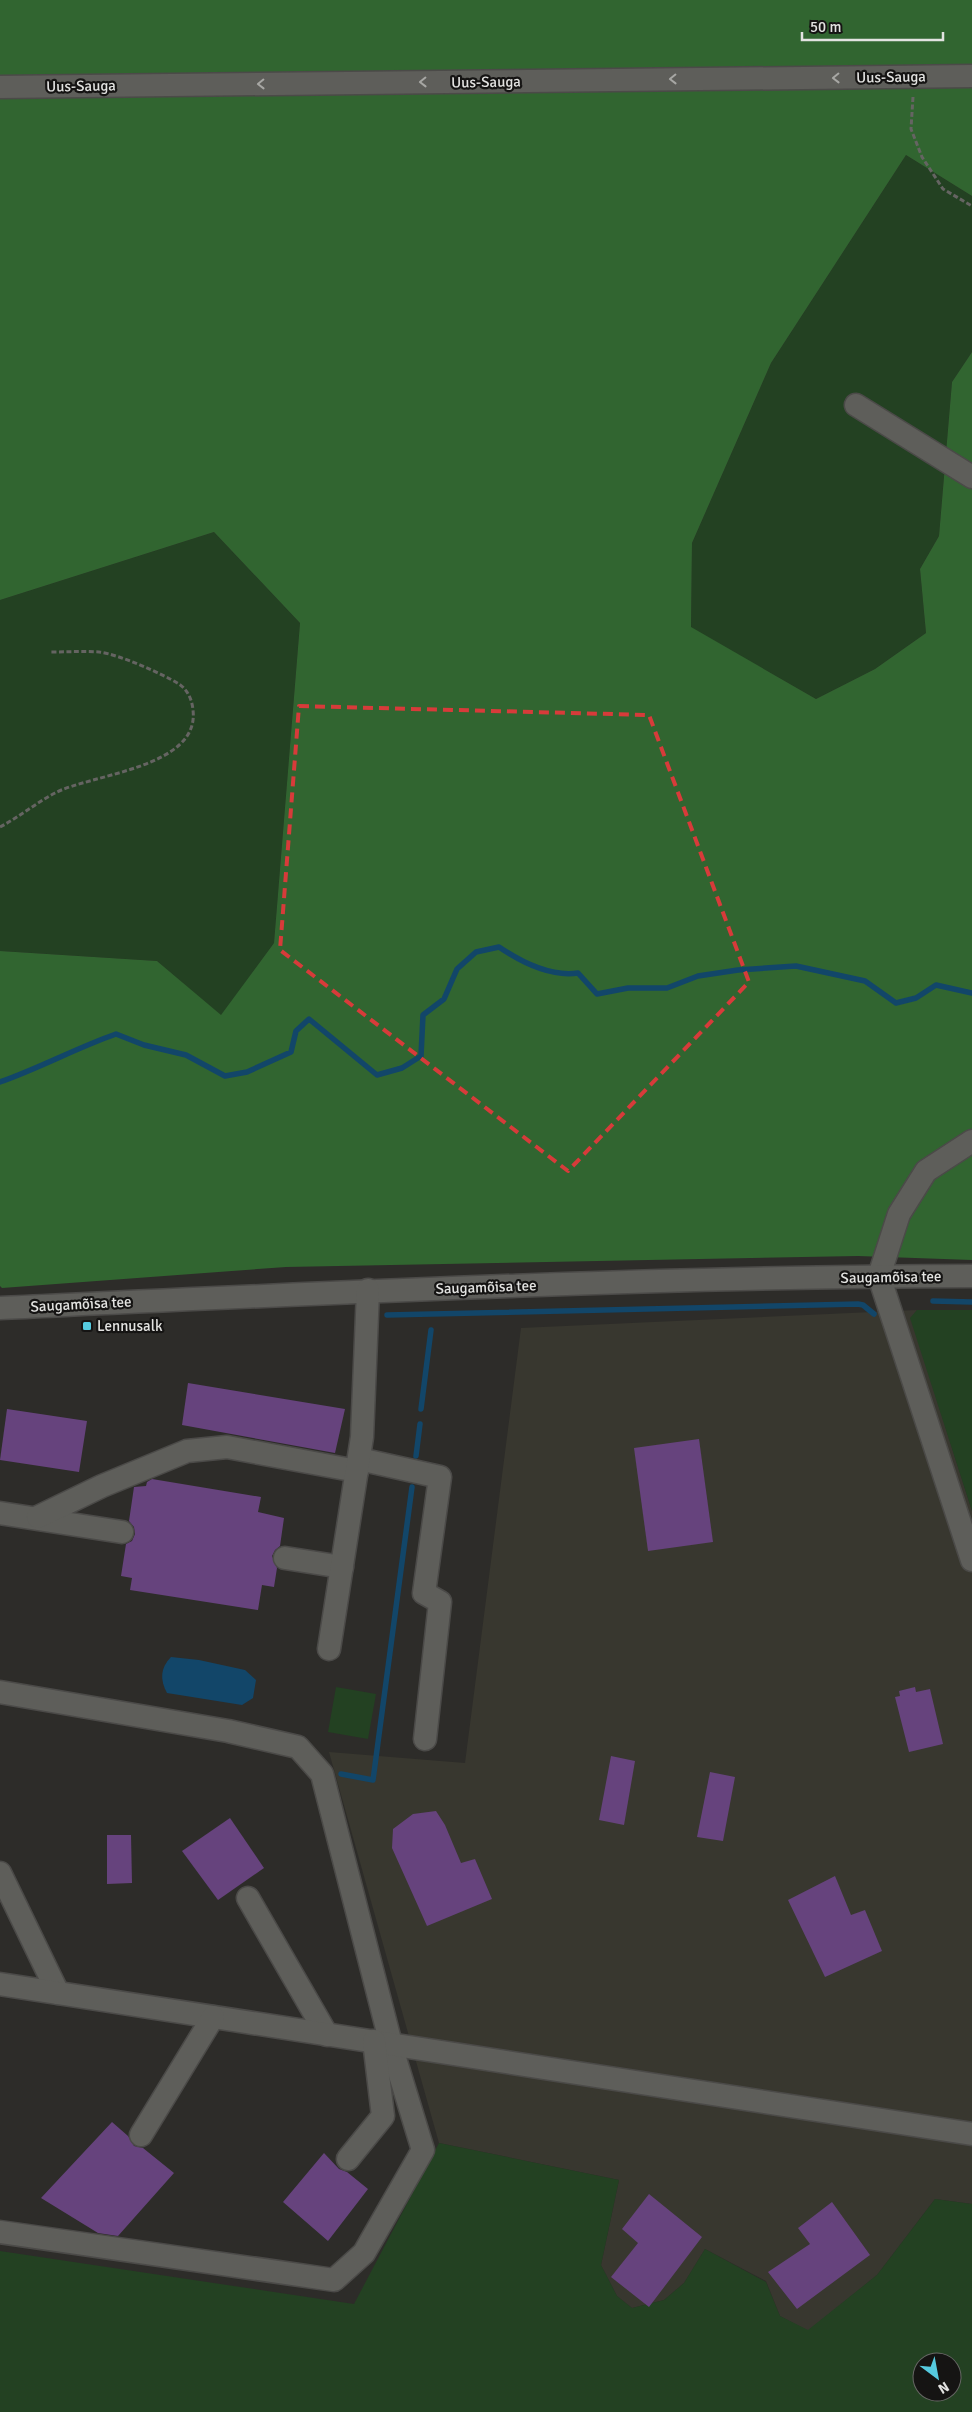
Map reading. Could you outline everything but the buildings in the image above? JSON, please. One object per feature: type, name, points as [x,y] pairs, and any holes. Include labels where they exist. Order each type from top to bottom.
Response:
[{"type":"street","name":"Uus-Sauga","points":[[0,87],[972,76]]},
{"type":"street","points":[[856,405],[972,478]]},
{"type":"street","points":[[972,1141],[926,1171],[899,1214],[879,1276],[972,1560]]},
{"type":"street","name":"Saugamõisa tee","points":[[0,1310],[368,1290],[879,1276],[972,1276]]},
{"type":"street","points":[[329,1649],[362,1437],[368,1290]]},
{"type":"street","points":[[38,1517],[102,1486],[187,1451],[227,1447],[440,1477],[424,1593],[440,1602],[425,1739]]},
{"type":"street","points":[[0,1513],[38,1517],[122,1532]]},
{"type":"street","points":[[285,1558],[342,1568]]},
{"type":"street","points":[[0,1692],[228,1731],[298,1747],[322,1774],[383,2042],[423,2150],[364,2252],[334,2280],[0,2232]]},
{"type":"street","points":[[0,1873],[58,1993]]},
{"type":"street","points":[[248,1898],[327,2035]]},
{"type":"street","points":[[0,1984],[972,2134]]},
{"type":"street","points":[[141,2135],[213,2017]]},
{"type":"street","points":[[348,2160],[383,2116],[383,2042]]},
{"type":"path","points":[[914,77],[911,129],[922,157],[944,189],[972,206]]},
{"type":"path","points":[[0,827],[55,793],[95,778],[131,770],[152,762],[173,749],[188,735],[194,722],[192,706],[186,689],[172,680],[100,652],[49,652]]},
{"type":"highlighted area","points":[[299,706],[649,715],[749,982],[568,1171],[280,950]]},
{"type":"shaded area","points":[[917,1310],[911,1318],[972,1511],[972,2204],[935,2199],[877,2275],[808,2331],[780,2316],[766,2281],[705,2249],[684,2283],[664,2300],[632,2308],[617,2296],[601,2265],[619,2180],[439,2143],[329,1752],[465,1763],[521,1328]]},
{"type":"green space","points":[[0,0],[972,0],[972,196],[906,155],[771,363],[692,543],[691,627],[816,699],[875,669],[926,633],[920,569],[939,536],[952,382],[972,352],[972,1260],[858,1256],[286,1267],[2,1288],[0,1286],[0,951],[157,961],[221,1015],[274,943],[300,623],[214,532],[0,600]]},
{"type":"green space","points":[[906,155],[972,196],[972,352],[952,382],[939,536],[920,569],[926,633],[875,669],[816,699],[691,628],[692,543],[771,363]]},
{"type":"green space","points":[[214,532],[300,623],[274,943],[221,1016],[157,961],[0,951],[0,600]]},
{"type":"green space","points":[[917,1310],[972,1310],[972,1511],[910,1318]]},
{"type":"green space","points":[[336,1687],[376,1694],[368,1739],[328,1732]]},
{"type":"green space","points":[[439,2143],[619,2180],[601,2265],[617,2296],[632,2308],[664,2300],[684,2283],[705,2249],[766,2282],[780,2316],[808,2330],[877,2275],[935,2199],[972,2204],[972,2412],[0,2412],[0,2251],[354,2304]]},
{"type":"water","points":[[171,1657],[199,1660],[245,1670],[256,1680],[253,1698],[242,1705],[167,1693],[162,1674],[167,1661]]},
{"type":"waterway","points":[[0,1082],[116,1034],[144,1045],[186,1055],[225,1076],[247,1072],[291,1052],[296,1031],[309,1019],[377,1075],[402,1068],[421,1056],[423,1015],[444,999],[457,969],[476,952],[499,947],[537,967],[557,973],[578,973],[597,994],[628,988],[667,988],[698,976],[738,970],[796,966],[865,981],[896,1003],[916,998],[936,985],[972,993]]},
{"type":"waterway","points":[[933,1301],[972,1302]]},
{"type":"waterway","points":[[387,1315],[858,1304],[863,1305],[874,1314]]},
{"type":"waterway","points":[[421,1409],[431,1330]]},
{"type":"waterway","points":[[416,1456],[420,1424]]},
{"type":"waterway","points":[[341,1774],[373,1780],[412,1487]]},
{"type":"place","name":"Lennusalk","points":[[87,1326]]}]
